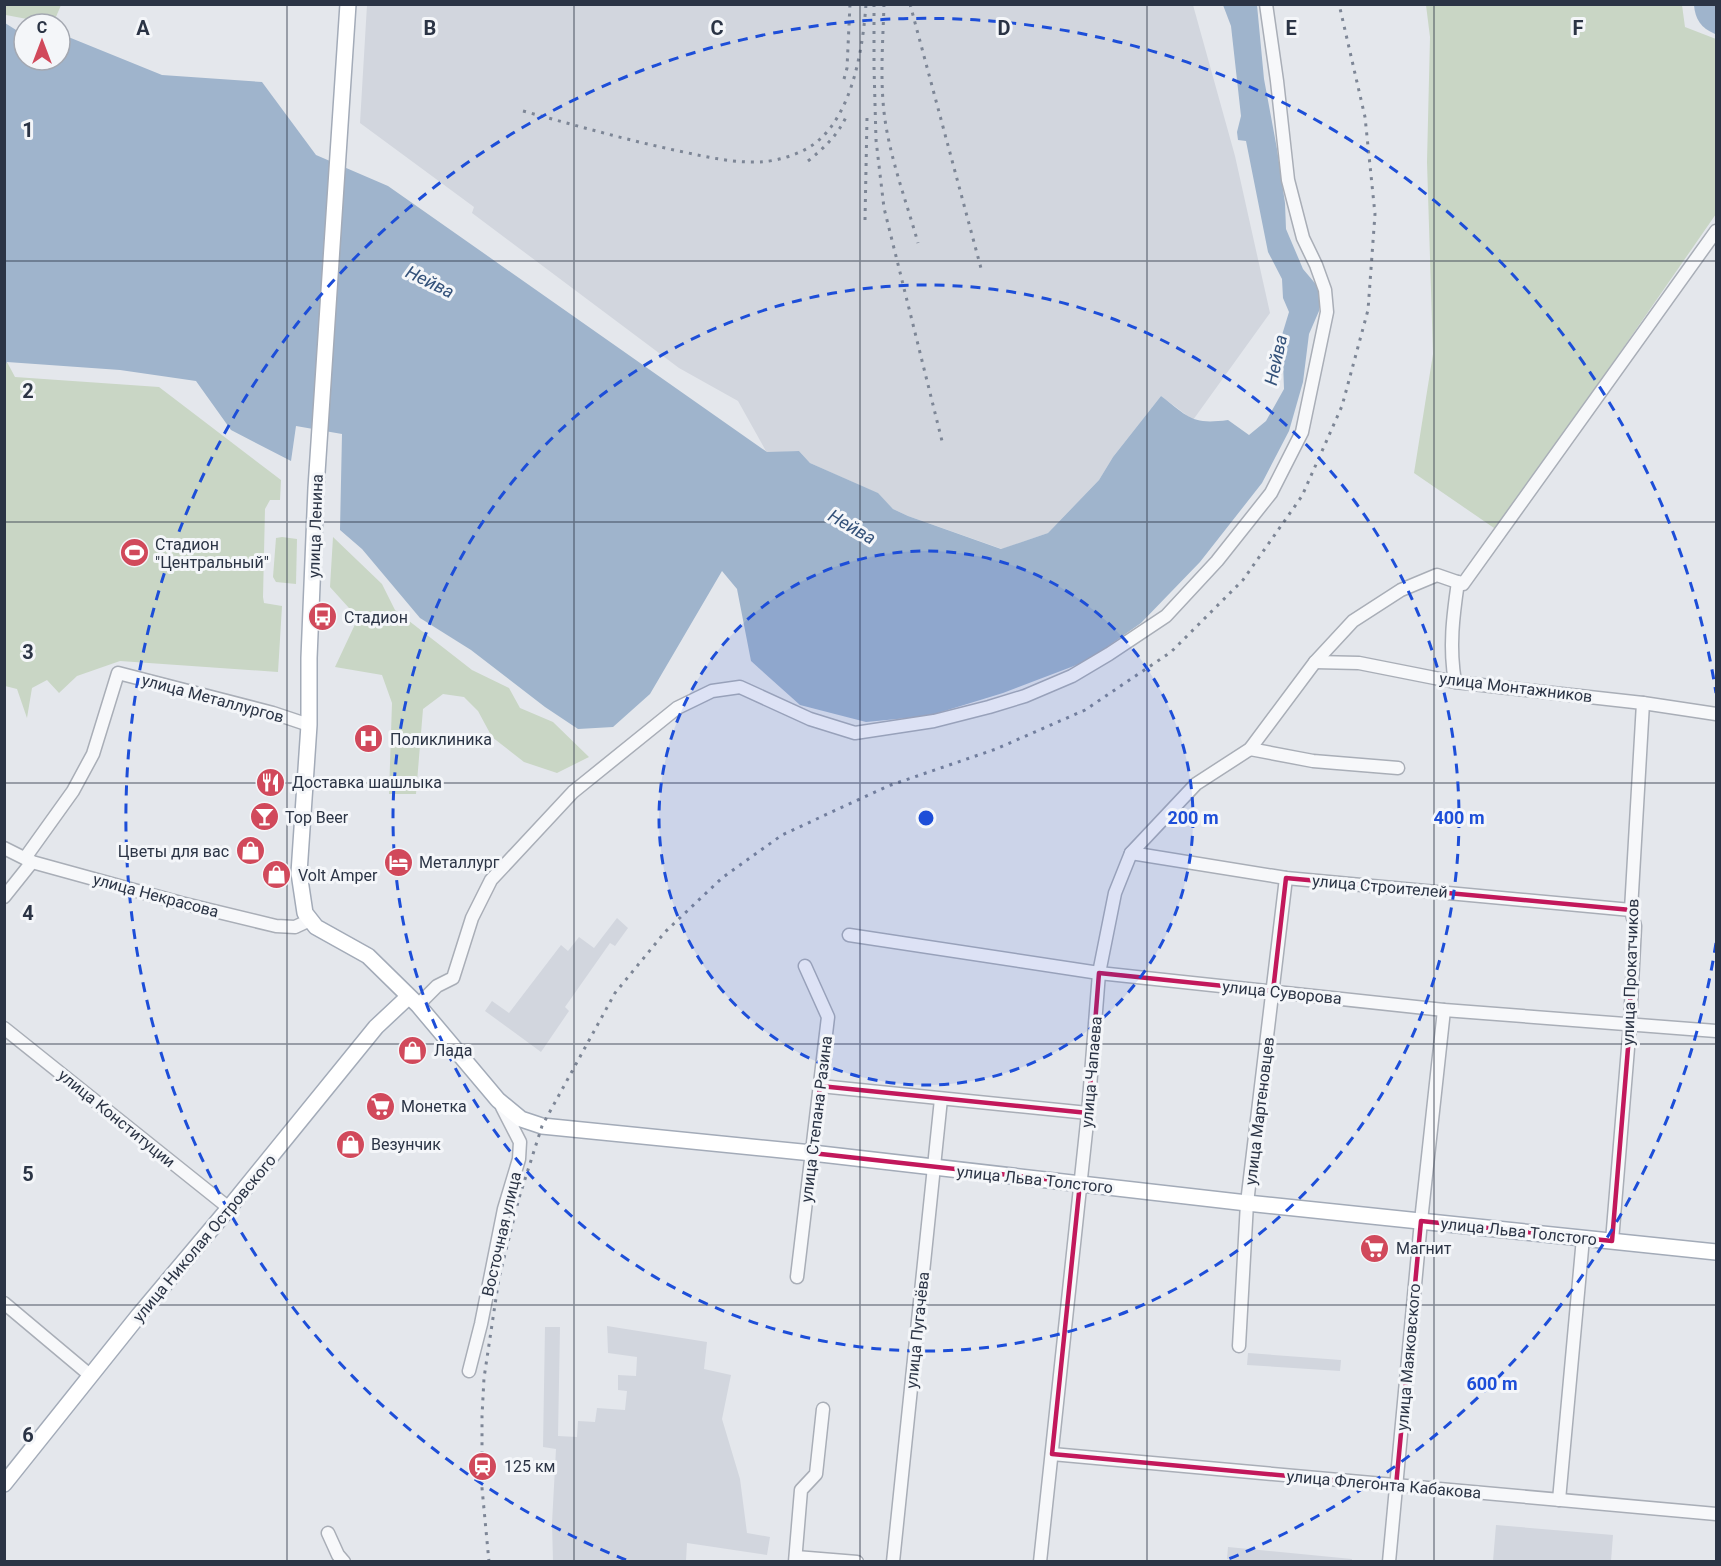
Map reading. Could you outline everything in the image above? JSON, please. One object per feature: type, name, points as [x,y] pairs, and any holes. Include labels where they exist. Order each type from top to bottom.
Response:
[{"type":"main road","name":"улица Ленина","points":[[310,920],[305,913],[299,873],[309,725],[309,658],[316,488],[348,4]]},
{"type":"main road","points":[[310,920],[316,927],[368,956],[413,1001]]},
{"type":"main road","name":"улица Льва Толстого","points":[[413,1001],[498,1100],[521,1119],[542,1126],[812,1153],[1247,1203],[1716,1252]]},
{"type":"main road","name":"улица Николая Островского","points":[[4,1484],[376,1027],[413,1001]]},
{"type":"street","points":[[413,1001],[453,978],[472,918],[491,880],[573,792],[677,708],[712,691],[740,687],[810,718],[855,733],[934,721],[989,707],[1025,696],[1072,676],[1109,654],[1166,616],[1217,561],[1271,493],[1302,432],[1327,312],[1325,290],[1317,265],[1303,238],[1288,180],[1266,4]]},
{"type":"street","points":[[1455,681],[1451,630],[1458,582],[1463,584],[1716,231]]},
{"type":"street","name":"улица Чапаева","points":[[1040,1562],[1088,1113],[1099,974],[1115,893],[1131,853],[1196,784],[1250,749],[1315,662],[1353,621],[1401,591],[1437,575],[1458,582]]},
{"type":"street","name":"улица Монтажников","points":[[1315,662],[1359,663],[1455,681],[1716,714]]},
{"type":"street","name":"улица Металлургов","points":[[29,860],[73,791],[93,754],[118,673],[273,713],[309,725]]},
{"type":"street","name":"улица Прокатчиков","points":[[1612,1241],[1630,1024],[1635,926],[1631,910],[1643,703]]},
{"type":"street","points":[[1250,749],[1312,761],[1398,768]]},
{"type":"street","name":"улица Некрасова","points":[[4,848],[29,860],[181,903],[276,926],[295,927],[310,920]]},
{"type":"street","name":"улица Строителей","points":[[1131,853],[1286,878],[1631,910]]},
{"type":"street","points":[[4,897],[29,860]]},
{"type":"street","name":"улица Мартеновцев","points":[[1239,1346],[1247,1203],[1286,878]]},
{"type":"street","name":"улица Суворова","points":[[849,935],[1099,974],[1444,1010],[1716,1031]]},
{"type":"street","name":"улица Степана Разина","points":[[797,1277],[828,1017],[805,966]]},
{"type":"street","name":"улица Маяковского","points":[[1389,1562],[1421,1221],[1444,1010]]},
{"type":"street","name":"улица Конституции","points":[[4,1028],[230,1208]]},
{"type":"street","points":[[820,1086],[1088,1113]]},
{"type":"street","name":"улица Пугачёва","points":[[893,1562],[940,1099]]},
{"type":"street","name":"Восточная улица","points":[[469,1371],[481,1324],[504,1209],[519,1159],[519,1142],[498,1100]]},
{"type":"street","points":[[1559,1500],[1583,1238]]},
{"type":"street","points":[[4,1303],[91,1376]]},
{"type":"street","points":[[824,1409],[816,1474],[801,1490],[795,1559],[857,1562]]},
{"type":"street","name":"улица Флегонта Кабакова","points":[[1052,1454],[1716,1514]]},
{"type":"street","points":[[328,1533],[339,1559]]},
{"type":"highlighted area","points":[[1286,878],[1631,910],[1630,1024],[1612,1241],[1421,1221],[1396,1486],[1052,1454],[1080,1183],[812,1153],[820,1086],[1088,1113],[1099,973],[1273,991]]},
{"type":"shaded area","points":[[367,5],[1193,5],[1235,156],[1270,313],[1193,420],[1161,396],[1113,457],[1099,480],[1048,533],[1002,549],[893,509],[877,493],[810,463],[799,451],[767,453],[738,401],[679,368],[472,213],[474,207],[360,123]]},
{"type":"shaded area","points":[[617,918],[628,928],[615,946],[610,943],[565,1007],[569,1011],[541,1052],[485,1011],[492,1001],[509,1013],[561,945],[568,951],[579,937],[594,948]]},
{"type":"shaded area","points":[[607,1326],[707,1342],[704,1369],[731,1375],[722,1419],[740,1479],[747,1533],[770,1537],[767,1555],[687,1543],[686,1561],[553,1561],[552,1523],[556,1449],[543,1447],[545,1327],[560,1327],[558,1436],[577,1437],[578,1421],[595,1422],[597,1408],[625,1410],[627,1391],[618,1390],[618,1375],[636,1376],[637,1357],[608,1353]]},
{"type":"shaded area","points":[[1248,1353],[1341,1360],[1340,1371],[1247,1365]]},
{"type":"shaded area","points":[[1496,1525],[1613,1535],[1611,1561],[1493,1561]]},
{"type":"shaded area","points":[[1228,1547],[1352,1559],[1352,1561],[1254,1562],[1227,1559]]},
{"type":"green space","points":[[5,4],[61,4],[58,12],[12,12],[12,16],[5,13]]},
{"type":"green space","points":[[1426,5],[1682,5],[1685,27],[1716,39],[1716,214],[1497,530],[1414,473],[1433,354],[1427,162],[1430,37]]},
{"type":"green space","name":"Стадион \"Центральный\"","points":[[7,362],[15,377],[159,387],[281,480],[280,500],[270,500],[265,509],[263,597],[264,603],[282,606],[278,672],[120,661],[77,676],[59,693],[47,680],[32,688],[27,718],[17,689],[5,686],[4,366]]},
{"type":"green space","points":[[333,537],[382,584],[395,610],[472,670],[509,688],[520,708],[553,722],[589,757],[557,773],[524,762],[492,737],[478,711],[464,697],[443,694],[423,709],[416,794],[389,794],[392,703],[382,675],[335,667],[358,618],[330,587]]},
{"type":"green space","points":[[276,538],[297,539],[296,584],[276,582],[273,577]]},
{"type":"water","name":"Нейва","points":[[1223,5],[1257,5],[1264,79],[1285,203],[1286,229],[1303,269],[1319,288],[1319,311],[1309,334],[1303,382],[1289,431],[1262,483],[1200,562],[1141,623],[1087,661],[1003,693],[928,716],[866,722],[800,705],[751,661],[737,589],[722,571],[650,694],[613,727],[578,729],[545,707],[471,650],[420,618],[362,549],[340,530],[342,434],[296,426],[291,461],[231,430],[196,381],[120,370],[7,362],[5,366],[5,23],[12,27],[12,72],[72,72],[72,38],[162,75],[262,82],[316,155],[388,186],[767,452],[799,451],[810,463],[878,493],[893,509],[1001,549],[1048,533],[1099,480],[1113,457],[1161,396],[1191,418],[1206,421],[1228,420],[1249,435],[1266,421],[1284,389],[1283,362],[1273,360],[1272,350],[1282,335],[1289,312],[1283,298],[1282,279],[1268,252],[1246,141],[1238,140],[1237,132],[1241,116],[1231,26]]},
{"type":"water","points":[[1694,5],[1716,5],[1715,34],[1700,22]]},
{"type":"railway","points":[[844,79],[847,68],[850,4]]},
{"type":"railway","points":[[523,111],[636,141],[717,159],[760,162],[783,158],[813,145],[831,127],[840,112],[848,95],[859,58],[866,4]]},
{"type":"railway","points":[[874,4],[876,140],[884,208],[942,441]]},
{"type":"railway","points":[[884,4],[882,72],[886,128],[918,243]]},
{"type":"railway","points":[[910,4],[982,272]]},
{"type":"railway","points":[[489,1562],[482,1488],[482,1416],[484,1378],[499,1278],[519,1198],[542,1126],[615,993],[665,932],[722,878],[782,835],[888,786],[996,749],[1085,710],[1171,652],[1243,580],[1302,496],[1342,406],[1368,310],[1375,214],[1365,117],[1339,4]]},
{"type":"railway","points":[[808,161],[830,141],[846,117]]},
{"type":"railway","points":[[865,220],[867,118]]},
{"type":"place","name":"Стадион \"Центральный\"","points":[[134,553]]},
{"type":"place","name":"Стадион","points":[[323,617]]},
{"type":"place","name":"Поликлиника","points":[[369,739]]},
{"type":"place","name":"Доставка шашлыка","points":[[271,782]]},
{"type":"place","name":"Top Beer","points":[[264,817]]},
{"type":"place","name":"Цветы для вас","points":[[250,851]]},
{"type":"place","name":"Металлург","points":[[398,862]]},
{"type":"place","name":"Volt Amper","points":[[277,875]]},
{"type":"place","name":"Лада","points":[[413,1050]]},
{"type":"place","name":"Монетка","points":[[380,1106]]},
{"type":"place","name":"Везунчик","points":[[350,1144]]},
{"type":"place","name":"Магнит","points":[[1375,1248]]},
{"type":"place","name":"125 км","points":[[483,1466]]}]
